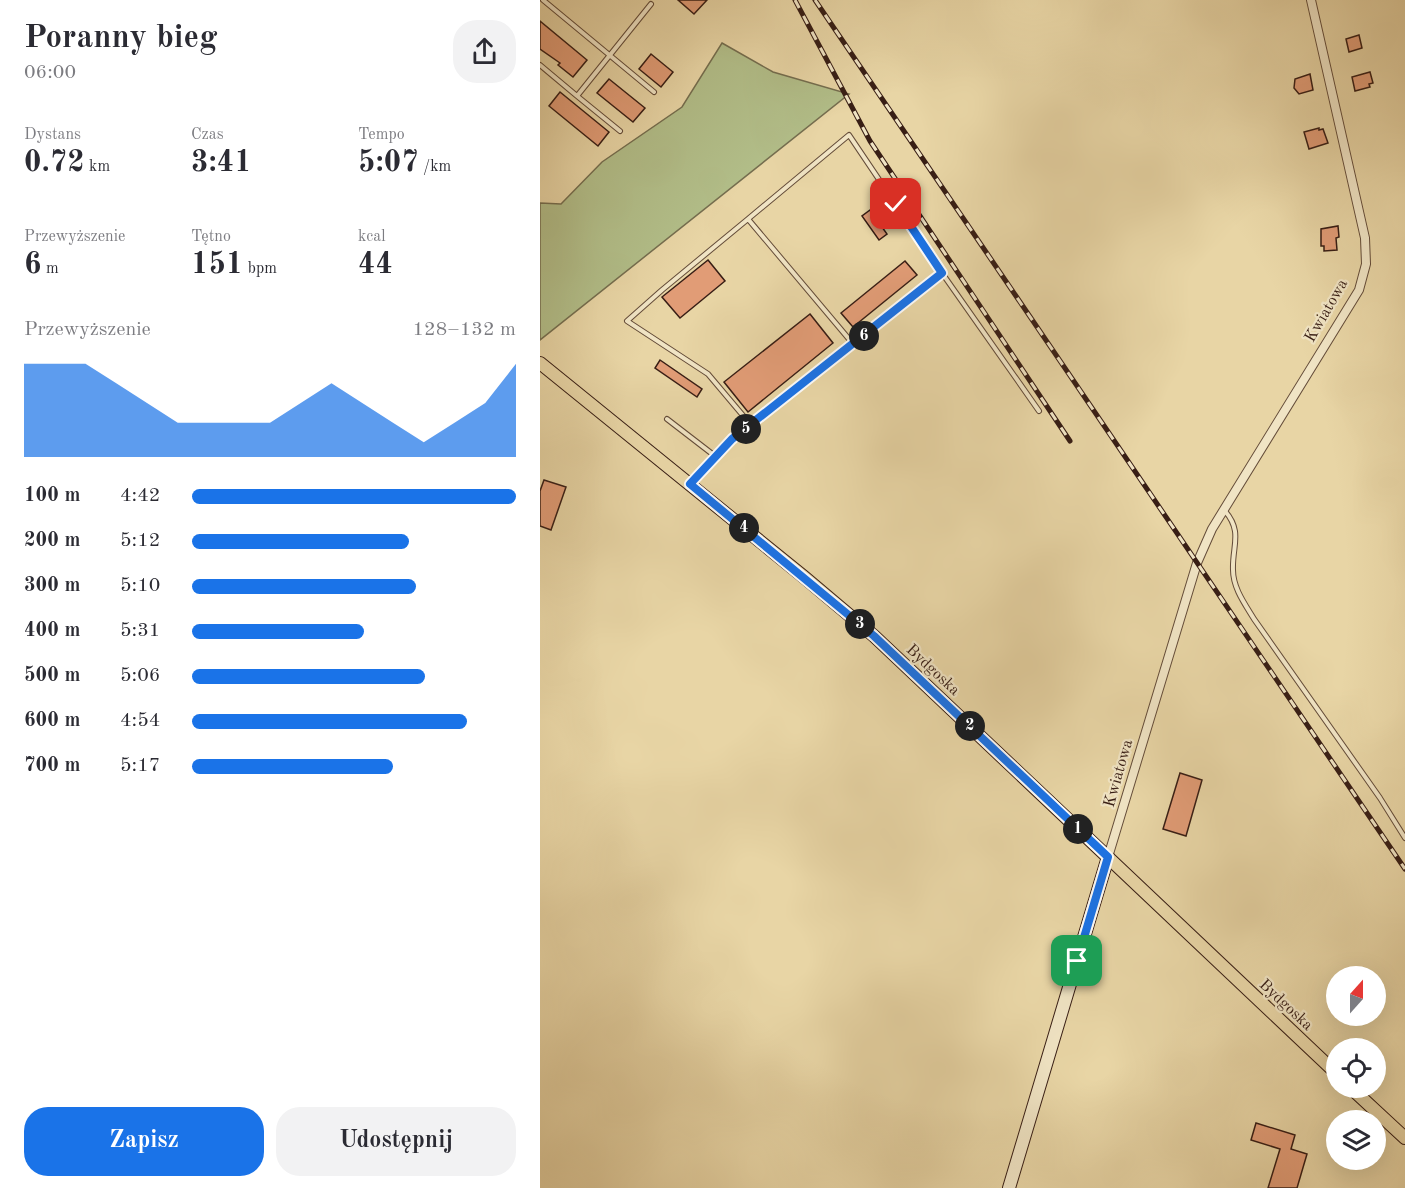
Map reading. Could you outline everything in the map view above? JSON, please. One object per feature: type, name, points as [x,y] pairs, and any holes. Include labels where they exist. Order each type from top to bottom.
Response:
[{"type":"main road","name":"Bydgoska","points":[[540,363],[874,636],[1326,1064]]},
{"type":"main road","points":[[1362,1098],[1405,1138]]},
{"type":"street","name":"Kwiatowa","points":[[1009,1188],[1197,563],[1212,529],[1359,290],[1366,264],[1365,238],[1311,0]]},
{"type":"lane","points":[[543,0],[654,92]]},
{"type":"lane","points":[[577,96],[651,4]]},
{"type":"lane","points":[[540,65],[620,131]]},
{"type":"lane","points":[[751,425],[708,374],[627,321],[849,135],[1039,411]]},
{"type":"lane","points":[[748,219],[854,345]]},
{"type":"lane","points":[[690,484],[732,439],[854,345],[942,273]]},
{"type":"lane","points":[[667,419],[715,456]]},
{"type":"lane","points":[[1224,510],[1233,521],[1236,535],[1233,572],[1238,592],[1254,619],[1380,798],[1405,838]]},
{"type":"green space","points":[[722,43],[773,72],[849,94],[540,340],[540,203],[561,204],[602,162],[682,107]]},
{"type":"building","points":[[678,0],[707,0],[694,14]]},
{"type":"building","points":[[540,21],[587,60],[573,77],[558,65],[560,63],[540,49]]},
{"type":"building","points":[[1359,35],[1362,48],[1349,52],[1346,39]]},
{"type":"building","points":[[651,54],[673,72],[661,87],[639,69]]},
{"type":"building","points":[[1370,72],[1373,83],[1369,84],[1370,87],[1355,91],[1352,77]]},
{"type":"building","points":[[1310,74],[1313,90],[1299,94],[1294,88],[1295,79]]},
{"type":"building","points":[[609,79],[645,108],[633,122],[597,93]]},
{"type":"building","points":[[560,92],[609,132],[598,146],[549,106]]},
{"type":"building","points":[[1319,128],[1319,130],[1323,129],[1328,143],[1309,149],[1304,132]]},
{"type":"building","points":[[870,210],[887,234],[879,240],[862,216]]},
{"type":"building","points":[[1338,226],[1337,250],[1324,251],[1324,246],[1321,246],[1321,229]]},
{"type":"building","points":[[708,260],[725,281],[680,318],[662,297]]},
{"type":"building","points":[[905,261],[917,275],[853,327],[841,313]]},
{"type":"building","points":[[810,314],[833,343],[748,412],[724,382]]},
{"type":"building","points":[[660,360],[702,389],[697,397],[655,368]]},
{"type":"building","points":[[544,480],[566,487],[551,530],[540,526],[540,491]]},
{"type":"building","points":[[1180,773],[1202,780],[1186,836],[1163,829]]},
{"type":"building","points":[[1256,1123],[1295,1135],[1291,1149],[1307,1154],[1297,1188],[1268,1188],[1280,1149],[1251,1140]]},
{"type":"railway","points":[[795,0],[870,141],[1070,441]]},
{"type":"railway","points":[[815,0],[1405,869]]},
{"type":"route","points":[[896,204],[942,273],[767,414],[732,439],[690,484],[874,636],[1108,857],[1077,961]]}]
